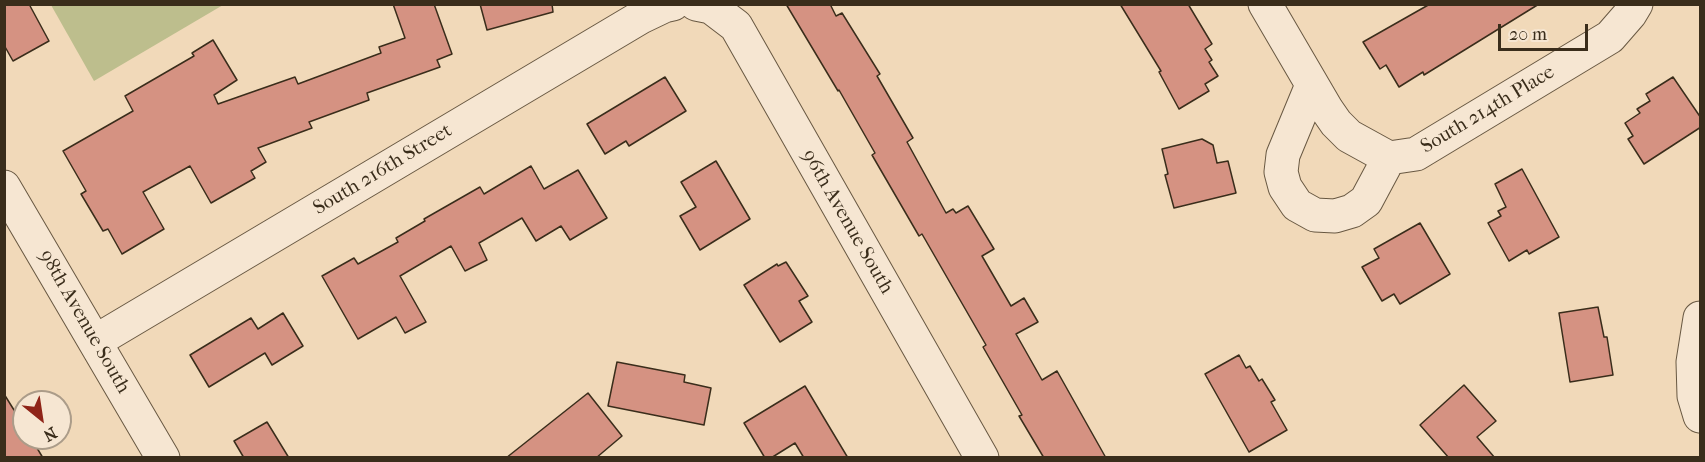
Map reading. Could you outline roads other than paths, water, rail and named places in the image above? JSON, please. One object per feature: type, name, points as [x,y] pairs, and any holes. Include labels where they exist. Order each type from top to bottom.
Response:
[{"type":"street","name":"South 216th Street","points":[[96,341],[631,23],[664,6],[673,4]]},
{"type":"street","name":"96th Avenue South","points":[[696,4],[711,7],[736,26],[982,458]]},
{"type":"street","points":[[1265,4],[1319,98],[1349,136],[1389,158],[1366,201],[1352,211],[1335,216],[1315,215],[1298,205],[1285,187],[1281,172],[1283,154],[1319,98]]},
{"type":"street","name":"South 214th Place","points":[[1389,158],[1416,154],[1610,37],[1636,4]]},
{"type":"street","name":"98th Avenue South","points":[[4,187],[163,458]]},
{"type":"street","points":[[1701,318],[1693,362],[1694,396],[1701,416]]}]
